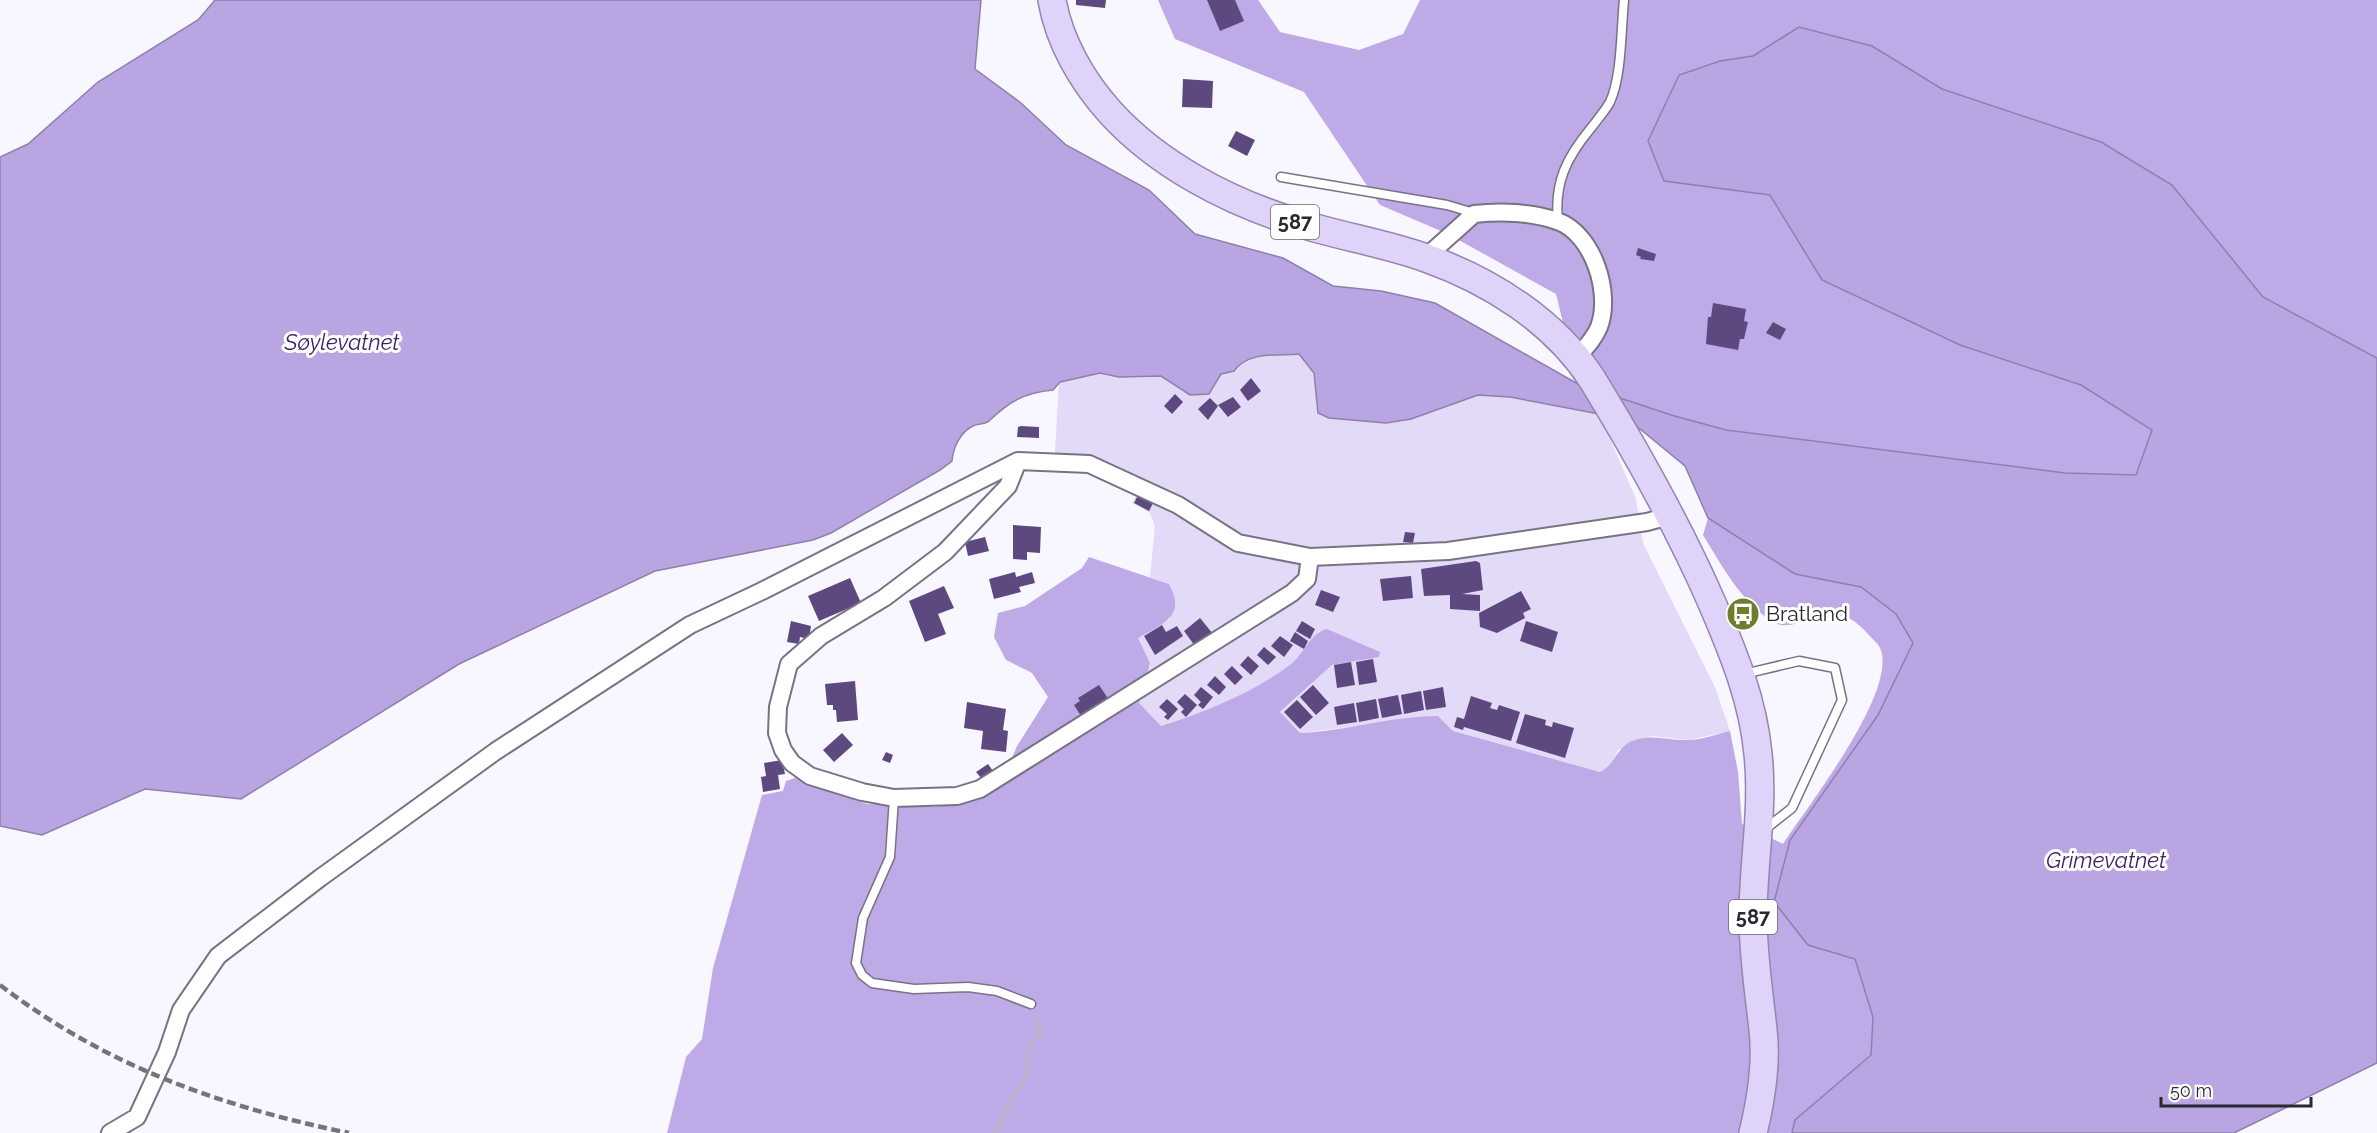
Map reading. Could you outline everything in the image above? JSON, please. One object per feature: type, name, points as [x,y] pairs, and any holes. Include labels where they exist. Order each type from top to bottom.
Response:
[{"type":"main road","name":"587","points":[[1052,0],[1055,16],[1073,60],[1096,97],[1128,132],[1154,152],[1193,177],[1252,207],[1338,235],[1425,258],[1502,294],[1530,314],[1585,368],[1622,428],[1689,551],[1741,675],[1749,701],[1758,753],[1761,806],[1753,916],[1757,990],[1763,1031],[1763,1074],[1753,1133]]},
{"type":"street","points":[[1425,258],[1474,214],[1512,214],[1558,221],[1583,241],[1601,279],[1603,305],[1600,325],[1592,341],[1585,368]]},
{"type":"street","points":[[1018,461],[1008,486],[945,552],[884,598],[803,651],[789,664],[783,681],[777,733],[792,763],[810,776],[862,792],[894,798],[957,796],[980,789],[1292,593],[1307,579],[1310,557]]},
{"type":"street","points":[[110,1133],[137,1117],[167,1052],[181,1010],[218,956],[320,878],[496,752],[690,625],[1018,461],[1089,464],[1178,505],[1238,543],[1310,557],[1448,551],[1647,522],[1669,516]]},
{"type":"lane","points":[[1558,221],[1556,201],[1561,173],[1571,153],[1610,102],[1615,86],[1624,0]]},
{"type":"lane","points":[[1281,177],[1447,205],[1474,214]]},
{"type":"lane","points":[[1741,675],[1798,661],[1835,668],[1842,700],[1792,808],[1759,834]]},
{"type":"lane","points":[[894,798],[890,857],[863,918],[856,963],[862,975],[872,983],[914,988],[968,987],[997,991],[1031,1004]]},
{"type":"path","points":[[994,1133],[1011,1100],[1026,1079],[1029,1045],[1041,1032],[1031,1004]]},
{"type":"shaded area","points":[[1158,0],[1258,0],[1280,32],[1359,50],[1403,34],[1420,0],[2377,0],[2377,358],[2263,297],[2172,185],[2101,142],[1942,89],[1872,46],[1800,27],[1753,56],[1720,61],[1648,141],[1664,181],[1770,195],[1822,280],[1960,345],[2081,385],[2153,430],[2136,475],[2065,473],[1726,430],[1671,415],[1578,384],[1556,294],[1448,234],[1380,205],[1304,92],[1175,39]]},
{"type":"shaded area","points":[[1299,354],[1314,373],[1318,413],[1449,404],[1478,395],[1511,397],[1599,414],[1636,499],[1643,543],[1715,687],[1730,731],[1689,740],[1651,736],[1618,750],[1609,768],[1600,772],[1453,731],[1438,716],[1300,733],[1280,713],[1332,665],[1343,663],[1319,631],[1296,660],[1262,684],[1212,708],[1161,726],[1138,703],[1150,663],[1137,638],[1170,619],[1169,584],[1150,577],[1155,526],[1150,513],[1132,503],[1138,492],[1088,473],[1054,469],[1059,382],[1100,373],[1119,377],[1161,376],[1182,391],[1213,390],[1221,374],[1234,371],[1247,360],[1255,357]]},
{"type":"shaded area","points":[[1708,518],[1795,574],[1861,587],[1896,614],[1914,643],[1878,715],[1790,840],[1808,945],[1855,959],[1873,1017],[1871,1055],[1795,1120],[1792,1133],[667,1133],[686,1057],[702,1039],[713,968],[762,795],[783,791],[786,781],[798,777],[830,792],[867,804],[935,807],[984,797],[1002,782],[1017,746],[1048,697],[1032,673],[1006,660],[994,637],[998,613],[1025,606],[1082,568],[1089,557],[1169,584],[1174,595],[1175,604],[1169,618],[1138,638],[1150,663],[1139,703],[1161,726],[1212,707],[1261,684],[1296,660],[1316,635],[1327,629],[1380,652],[1379,657],[1332,665],[1280,712],[1300,733],[1334,730],[1404,718],[1438,716],[1453,731],[1600,772],[1632,741],[1653,737],[1693,740],[1730,731],[1738,772],[1742,824],[1783,844],[1848,748],[1864,719],[1876,691],[1882,667],[1880,648],[1861,627],[1846,617],[1828,616],[1782,625],[1763,615],[1734,584],[1703,535]]},
{"type":"water","points":[[215,0],[981,0],[975,69],[1021,103],[1066,145],[1149,190],[1195,234],[1283,258],[1333,286],[1381,291],[1435,303],[1578,384],[1671,415],[1726,430],[2065,473],[2136,475],[2152,430],[2081,385],[1960,345],[1822,280],[1770,195],[1664,181],[1648,141],[1679,75],[1720,61],[1753,56],[1799,27],[1872,46],[1942,89],[2101,142],[2172,185],[2263,297],[2377,358],[2377,1063],[2234,1133],[1792,1133],[1795,1120],[1871,1055],[1873,1017],[1855,959],[1808,945],[1774,902],[1790,840],[1878,715],[1913,643],[1896,614],[1861,587],[1795,574],[1708,518],[1685,466],[1640,429],[1599,414],[1510,397],[1478,395],[1411,419],[1386,423],[1329,418],[1318,413],[1314,373],[1299,354],[1255,357],[1247,360],[1234,371],[1221,374],[1209,394],[1190,395],[1161,376],[1119,377],[1100,373],[1060,382],[1053,390],[1026,396],[1011,403],[988,422],[975,425],[964,432],[956,446],[952,461],[940,470],[831,533],[813,540],[655,571],[459,664],[241,799],[145,789],[42,835],[0,826],[0,157],[28,144],[98,82],[198,20]]},
{"type":"building","points":[[1076,0],[1106,0],[1105,8],[1076,5]]},
{"type":"building","points":[[1207,0],[1235,0],[1244,21],[1220,31]]},
{"type":"building","points":[[1183,79],[1213,81],[1212,108],[1182,107]]},
{"type":"building","points":[[1236,131],[1255,140],[1247,156],[1228,146]]},
{"type":"building","points":[[1638,248],[1656,254],[1654,261],[1640,259],[1641,257],[1636,255]]},
{"type":"building","points":[[1713,303],[1746,309],[1744,321],[1748,322],[1744,339],[1740,339],[1738,350],[1706,344],[1708,317],[1711,317]]},
{"type":"building","points":[[1773,322],[1786,329],[1780,340],[1766,333]]},
{"type":"building","points":[[1251,378],[1261,391],[1248,401],[1240,390]]},
{"type":"building","points":[[1175,394],[1183,402],[1172,414],[1164,406]]},
{"type":"building","points":[[1233,397],[1241,407],[1228,417],[1218,405]]},
{"type":"building","points":[[1210,398],[1218,406],[1208,420],[1198,409]]},
{"type":"building","points":[[1018,427],[1039,427],[1039,438],[1017,437]]},
{"type":"building","points":[[1139,493],[1154,501],[1149,511],[1134,503]]},
{"type":"building","points":[[1013,525],[1041,527],[1040,553],[1027,552],[1027,560],[1013,559]]},
{"type":"building","points":[[1405,532],[1415,533],[1413,543],[1403,542]]},
{"type":"building","points":[[985,537],[989,551],[968,556],[965,542]]},
{"type":"building","points":[[1476,561],[1480,563],[1483,590],[1462,594],[1480,595],[1480,611],[1450,609],[1450,595],[1424,596],[1421,569]]},
{"type":"building","points":[[1015,572],[1016,577],[1032,572],[1035,583],[1019,587],[1021,592],[994,599],[989,579]]},
{"type":"building","points":[[1411,576],[1413,598],[1383,601],[1380,579]]},
{"type":"building","points":[[850,578],[861,603],[819,621],[808,596]]},
{"type":"building","points":[[944,586],[954,608],[938,614],[946,634],[925,642],[909,601]]},
{"type":"building","points":[[1321,590],[1340,597],[1333,612],[1315,605]]},
{"type":"building","points":[[1521,591],[1531,609],[1523,613],[1525,618],[1497,633],[1480,627],[1479,613]]},
{"type":"building","points":[[1200,618],[1213,634],[1195,646],[1184,631]]},
{"type":"building","points":[[791,621],[811,626],[809,639],[800,637],[799,644],[787,642]]},
{"type":"building","points":[[1302,621],[1315,629],[1310,639],[1296,631]]},
{"type":"building","points":[[1526,621],[1558,632],[1552,652],[1520,641]]},
{"type":"building","points":[[1162,625],[1166,632],[1177,626],[1183,636],[1155,655],[1144,636]]},
{"type":"building","points":[[1295,632],[1308,641],[1304,649],[1290,641]]},
{"type":"building","points":[[1280,636],[1293,645],[1284,657],[1271,646]]},
{"type":"building","points":[[1264,647],[1276,657],[1268,665],[1257,655]]},
{"type":"building","points":[[1248,656],[1259,666],[1251,675],[1240,665]]},
{"type":"building","points":[[1373,659],[1377,682],[1359,685],[1356,662]]},
{"type":"building","points":[[1351,662],[1355,685],[1337,688],[1334,665]]},
{"type":"building","points":[[1232,666],[1243,677],[1235,685],[1224,674]]},
{"type":"building","points":[[1215,676],[1226,687],[1219,695],[1207,685]]},
{"type":"building","points":[[855,681],[858,720],[837,722],[836,710],[833,710],[833,705],[827,705],[825,684]]},
{"type":"building","points":[[1099,685],[1111,703],[1081,716],[1074,705],[1080,701],[1078,698]]},
{"type":"building","points":[[1313,685],[1329,703],[1316,715],[1300,697]]},
{"type":"building","points":[[1201,687],[1213,697],[1203,709],[1198,705],[1201,702],[1194,695]]},
{"type":"building","points":[[1443,687],[1446,707],[1426,710],[1423,691]]},
{"type":"building","points":[[1421,691],[1424,710],[1404,714],[1401,695]]},
{"type":"building","points":[[1185,694],[1197,705],[1186,717],[1181,712],[1184,709],[1177,702]]},
{"type":"building","points":[[1398,695],[1402,714],[1382,718],[1378,699]]},
{"type":"building","points":[[1471,696],[1492,703],[1490,708],[1497,710],[1499,705],[1520,712],[1511,741],[1464,727],[1463,730],[1454,727],[1457,717],[1464,719]]},
{"type":"building","points":[[1167,699],[1178,709],[1168,720],[1164,717],[1167,714],[1159,707]]},
{"type":"building","points":[[1376,699],[1379,718],[1359,722],[1356,703]]},
{"type":"building","points":[[1297,700],[1313,717],[1300,729],[1284,712]]},
{"type":"building","points":[[967,702],[1006,709],[1003,730],[1008,731],[1006,752],[981,749],[983,731],[964,728]]},
{"type":"building","points":[[1354,703],[1357,722],[1337,725],[1334,707]]},
{"type":"building","points":[[1525,714],[1546,720],[1545,725],[1552,727],[1553,722],[1574,728],[1565,758],[1516,743]]},
{"type":"building","points":[[842,733],[853,745],[834,762],[823,750]]},
{"type":"building","points":[[886,752],[893,755],[890,763],[882,760]]},
{"type":"building","points":[[782,760],[785,774],[778,775],[780,789],[763,792],[761,777],[766,776],[764,763]]},
{"type":"building","points":[[988,764],[993,771],[982,779],[976,772]]},
{"type":"railway","points":[[0,985],[40,1014],[81,1038],[166,1079],[209,1096],[255,1110],[349,1133]]},
{"type":"place","name":"Bratland","points":[[1743,614]]},
{"type":"water label","name":"Søylevatnet","points":[[342,342]]},
{"type":"water label","name":"Grimevatnet","points":[[2106,860]]}]
